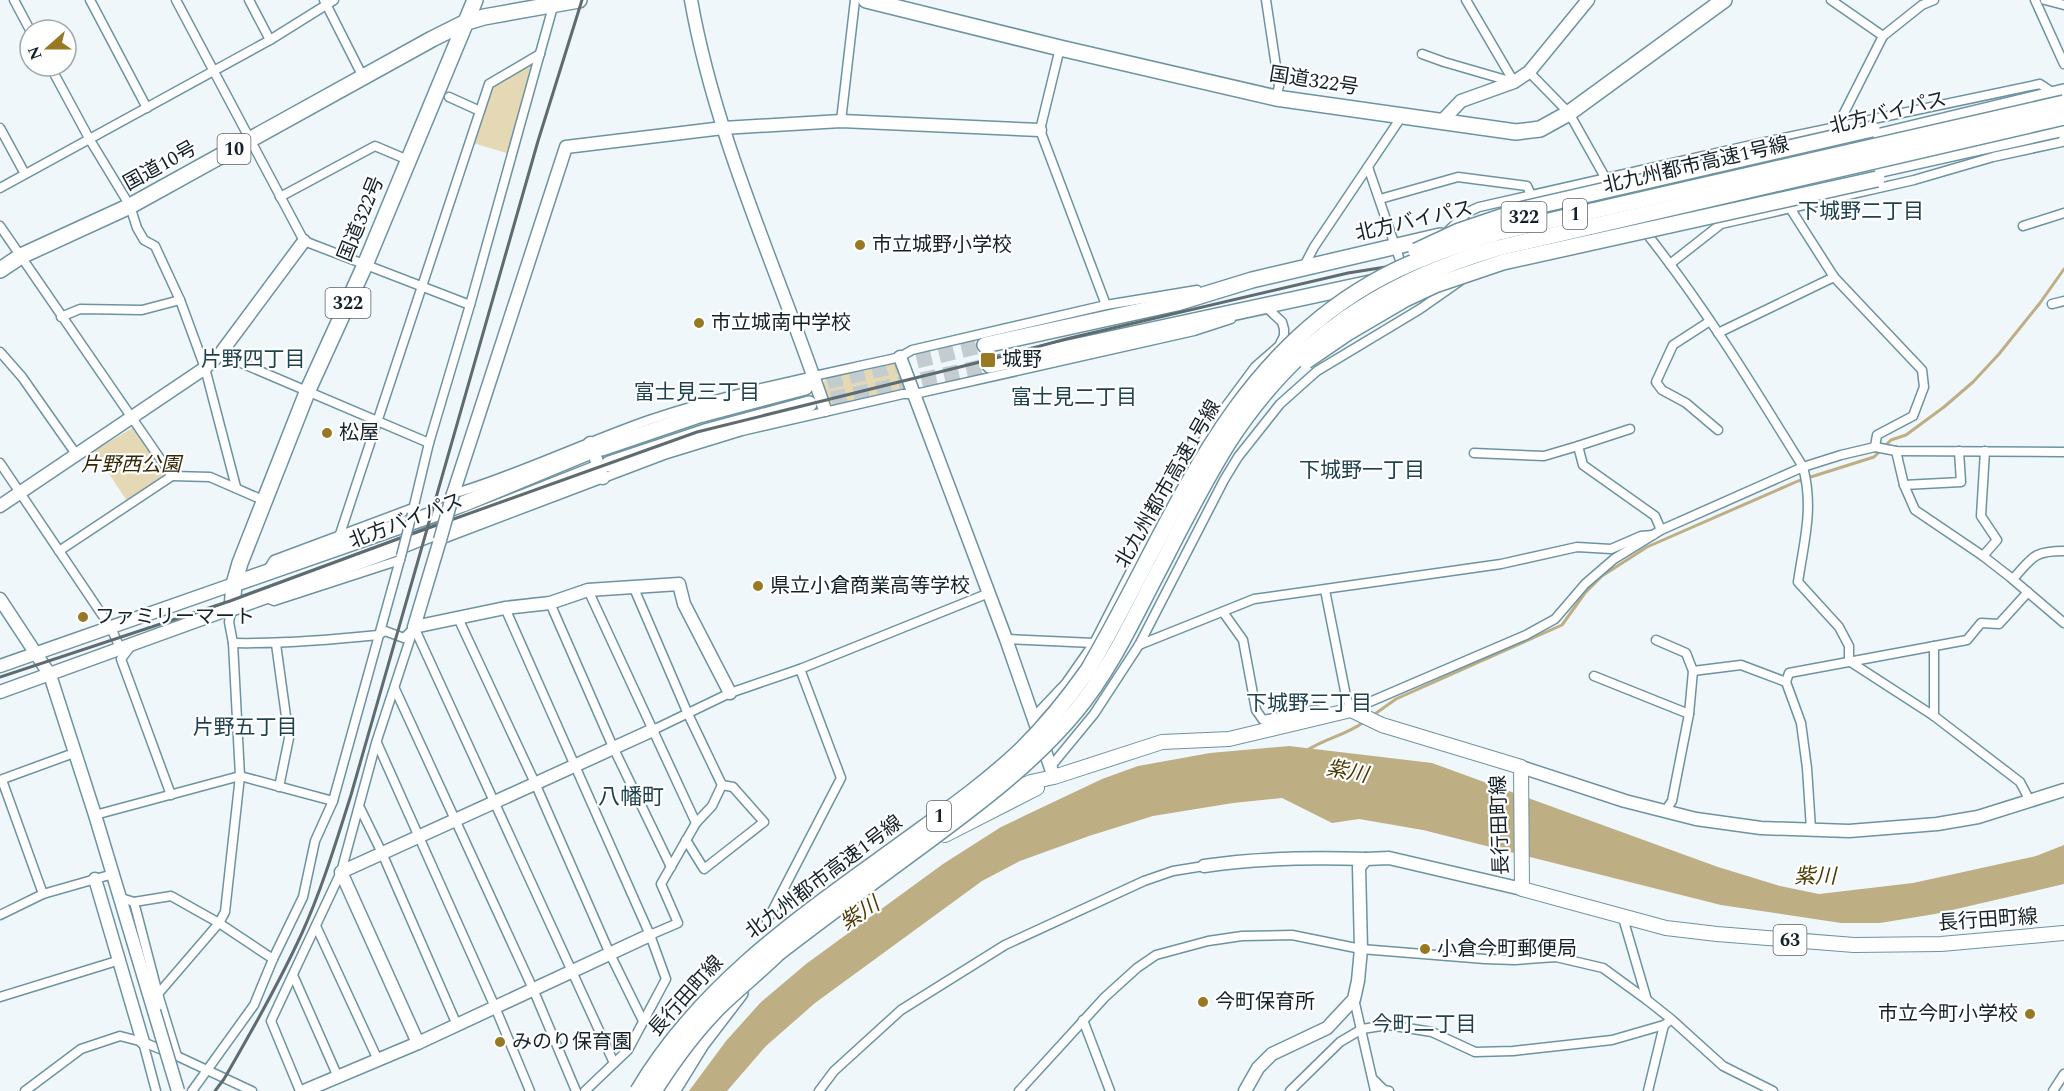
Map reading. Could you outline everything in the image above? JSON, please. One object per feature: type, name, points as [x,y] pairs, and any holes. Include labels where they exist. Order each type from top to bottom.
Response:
[{"type":"highway","points":[[464,0],[464,23]]},
{"type":"highway","points":[[464,23],[475,0]]},
{"type":"highway","points":[[464,23],[486,16],[555,2],[579,0]]},
{"type":"highway","name":"国道322号","points":[[866,0],[902,4],[1060,48],[1276,98],[1509,131],[1529,131],[1546,126],[1569,113],[1724,0]]},
{"type":"highway","name":"国道10号","points":[[0,270],[21,256],[130,206],[464,23]]},
{"type":"highway","name":"国道322号","points":[[232,608],[234,584],[240,563],[308,390],[365,265],[464,23]]},
{"type":"highway","name":"北方バイパス","points":[[986,345],[1177,303],[1252,280],[1302,268],[1790,158],[2031,99],[2061,96]]},
{"type":"highway","name":"北九州都市高速1号線","points":[[637,1091],[684,1023],[739,967],[798,920],[974,790],[1017,754],[1042,728],[1068,699],[1088,670],[1197,468],[1218,432],[1241,400],[1285,350],[1312,325],[1370,284],[1397,269],[1462,244],[1529,225],[2061,96]]},
{"type":"highway","points":[[1285,350],[1310,321],[1368,278],[1418,250],[1469,227],[1560,200],[1937,115],[2031,99]]},
{"type":"highway","name":"北九州都市高速1号線","points":[[654,1091],[695,1034],[720,1006],[785,948],[999,788],[1053,738],[1078,709],[1119,646],[1229,441],[1250,411],[1294,360],[1348,316],[1407,281],[1468,256],[2064,117]]},
{"type":"highway","name":"322","points":[[990,364],[1496,256],[2064,128]]},
{"type":"highway","points":[[1195,501],[1253,415],[1274,389],[1306,361],[1339,338],[1405,299],[1435,285],[1503,262],[1877,179],[1965,151]]},
{"type":"highway","name":"北方バイパス","points":[[234,584],[463,504],[593,448],[810,382]]},
{"type":"highway","name":"北方バイパス","points":[[232,608],[705,432],[809,404]]},
{"type":"highway","points":[[627,1091],[680,1022],[708,992],[739,967]]},
{"type":"highway","points":[[672,1091],[701,1044],[749,981]]},
{"type":"main road","name":"長行田町線","points":[[637,1091],[671,1039],[710,994],[742,963],[831,893],[956,815],[1053,771],[1162,742],[1229,739],[1351,710],[1382,725],[1521,772],[1522,886],[1623,918],[1666,928],[1854,945],[1941,944],[2064,933]]},
{"type":"main road","name":"長行田町線","points":[[659,1091],[700,1031],[764,964],[847,899],[955,829],[1034,790],[1053,771]]},
{"type":"street","points":[[14,0],[24,18]]},
{"type":"street","points":[[90,0],[147,108]]},
{"type":"street","points":[[176,0],[304,241],[471,305]]},
{"type":"street","points":[[249,0],[270,40]]},
{"type":"street","points":[[691,0],[697,34],[723,128],[810,382],[825,411]]},
{"type":"street","points":[[841,121],[855,0]]},
{"type":"street","points":[[1266,0],[1279,86],[1276,98]]},
{"type":"street","points":[[1466,0],[1514,82]]},
{"type":"street","points":[[1441,122],[1461,101],[1514,82],[1529,72],[1588,0]]},
{"type":"street","points":[[1831,0],[1883,36]]},
{"type":"street","points":[[1842,126],[1842,117],[1883,36],[1922,5],[1934,0]]},
{"type":"street","points":[[2035,0],[2064,64]]},
{"type":"street","points":[[2045,0],[2064,5]]},
{"type":"street","points":[[0,188],[270,40],[328,2],[363,77]]},
{"type":"street","points":[[192,1091],[254,1005],[303,897],[315,841],[333,801],[401,558],[429,443],[471,305],[555,2]]},
{"type":"street","points":[[1060,48],[1040,130],[1106,305]]},
{"type":"street","points":[[340,534],[489,84],[540,54]]},
{"type":"street","points":[[1422,54],[1514,82]]},
{"type":"street","points":[[1529,72],[1569,113],[1606,179],[1710,321],[1803,467],[1809,489],[1808,515],[1798,582],[1839,627],[1849,646],[1849,661]]},
{"type":"street","points":[[56,78],[90,140],[130,206],[137,228],[144,240],[155,246],[180,300],[205,368],[236,487]]},
{"type":"street","points":[[1444,235],[1467,212],[1531,195],[2040,84],[2061,96]]},
{"type":"street","points":[[448,97],[480,111]]},
{"type":"street","points":[[1302,268],[1402,116]]},
{"type":"street","points":[[722,785],[712,806],[696,823],[661,884],[678,923],[418,1043],[302,1091],[271,1021],[341,872],[376,743],[395,689],[453,494],[566,147],[723,128],[841,121],[1040,130]]},
{"type":"street","points":[[0,128],[25,174]]},
{"type":"street","points":[[1670,264],[1721,224],[1914,180],[1993,157],[2062,142],[2064,137]]},
{"type":"street","points":[[280,197],[375,146],[408,160]]},
{"type":"street","points":[[1368,167],[1395,247],[1420,309]]},
{"type":"street","points":[[1380,199],[1458,177],[1527,186],[1531,195]]},
{"type":"street","points":[[1790,208],[1834,277],[1922,370],[1924,387],[1913,416],[1877,435],[1875,447]]},
{"type":"street","points":[[2023,226],[2064,213]]},
{"type":"street","points":[[0,226],[172,476]]},
{"type":"street","points":[[0,506],[205,368],[220,354],[304,241]]},
{"type":"street","points":[[1053,771],[1139,645],[1238,457],[1280,404],[1317,371],[1420,309],[1496,256]]},
{"type":"street","points":[[1718,333],[1834,277]]},
{"type":"street","points":[[810,382],[900,357],[912,350],[1106,305],[1252,280]]},
{"type":"street","points":[[61,317],[80,309],[142,310],[180,300]]},
{"type":"street","points":[[2052,304],[2064,302]]},
{"type":"street","points":[[440,540],[602,471],[825,411],[903,394],[915,394],[1212,327],[1264,306],[1282,322],[1284,336],[1279,346],[1255,367],[1212,425],[1155,524],[1094,643],[1066,683],[1033,718]]},
{"type":"street","points":[[1710,321],[1673,345],[1656,382],[1662,390],[1686,403],[1718,430]]},
{"type":"street","points":[[0,352],[22,376],[76,454]]},
{"type":"street","points":[[220,354],[429,443]]},
{"type":"street","points":[[900,357],[1053,771]]},
{"type":"street","points":[[1474,453],[1544,456],[1630,429]]},
{"type":"street","points":[[1578,446],[1583,465],[1655,516],[1657,533]]},
{"type":"street","points":[[1325,590],[1346,696],[1351,710],[1526,635],[1555,619],[1585,584],[1614,559],[1657,533],[1803,467],[1875,447],[1896,451],[2064,452]]},
{"type":"street","points":[[453,494],[593,448],[602,471]]},
{"type":"street","points":[[1896,451],[1904,485],[1915,510],[1983,556],[2064,623]]},
{"type":"street","points":[[1904,485],[1961,482],[1959,451]]},
{"type":"street","points":[[1983,556],[1997,540],[1982,516],[1985,451]]},
{"type":"street","points":[[0,463],[126,648]]},
{"type":"street","points":[[59,551],[172,476],[210,477],[265,501]]},
{"type":"street","points":[[267,572],[274,560],[340,534],[413,511]]},
{"type":"street","points":[[1139,645],[1254,599],[1501,564],[1577,548],[1611,549],[1641,536],[1657,533]]},
{"type":"street","points":[[2013,579],[2035,554],[2045,550],[2064,551]]},
{"type":"street","points":[[264,597],[274,601],[401,558]]},
{"type":"street","points":[[0,666],[234,584]]},
{"type":"street","points":[[233,643],[276,644],[378,635],[385,631],[404,638],[414,627],[505,608],[549,603],[588,590],[679,584],[684,604],[730,693]]},
{"type":"street","points":[[633,586],[688,714],[722,785]]},
{"type":"street","points":[[588,590],[696,823]]},
{"type":"street","points":[[1811,829],[1801,723],[1785,682],[1789,673],[1967,640],[1981,623],[1999,624],[2028,592]]},
{"type":"street","points":[[341,872],[730,693],[800,669],[988,593]]},
{"type":"street","points":[[0,599],[50,675],[95,815],[178,1091]]},
{"type":"street","points":[[549,603],[613,747],[671,867]]},
{"type":"street","points":[[158,994],[219,923],[225,912],[240,776],[233,643],[229,622],[232,608]]},
{"type":"street","points":[[0,692],[232,608]]},
{"type":"street","points":[[505,608],[650,935],[666,979],[628,1050],[585,1091]]},
{"type":"street","points":[[1223,612],[1243,640],[1256,710],[1263,720],[1316,710],[1317,719]]},
{"type":"street","points":[[458,618],[535,783],[609,954],[643,1021]]},
{"type":"street","points":[[414,627],[614,1063]]},
{"type":"street","points":[[1006,639],[1094,643]]},
{"type":"street","points":[[1656,640],[1686,653],[1693,670],[1689,714],[1672,801],[1665,811]]},
{"type":"street","points":[[276,644],[289,738],[279,787]]},
{"type":"street","points":[[1934,646],[1934,716]]},
{"type":"street","points":[[126,648],[121,659],[171,795]]},
{"type":"street","points":[[1849,661],[1934,716],[2020,782],[2030,801]]},
{"type":"street","points":[[1693,670],[1740,665],[1785,682]]},
{"type":"street","points":[[767,921],[841,777],[800,669]]},
{"type":"street","points":[[1594,675],[1689,714]]},
{"type":"street","points":[[395,689],[533,989],[576,1091]]},
{"type":"street","points":[[376,743],[495,1007],[530,1091]]},
{"type":"street","points":[[43,894],[1,780],[74,753]]},
{"type":"street","points":[[1521,772],[1696,819],[1761,828],[1848,831],[1936,824],[1978,817],[2064,790]]},
{"type":"street","points":[[95,815],[240,776],[333,801]]},
{"type":"street","points":[[686,840],[704,869],[764,822],[733,787],[722,785]]},
{"type":"street","points":[[360,808],[457,1025]]},
{"type":"street","points":[[819,1091],[834,1071],[901,1010],[1005,945],[1144,880],[1173,871],[1249,860],[1308,856],[1389,858],[1522,886]]},
{"type":"street","points":[[1366,859],[1359,867],[1360,949],[1358,981],[1354,999],[1375,1091]]},
{"type":"street","points":[[341,872],[418,1043]]},
{"type":"street","points":[[0,915],[43,894],[113,874]]},
{"type":"street","points":[[95,879],[156,1091]]},
{"type":"street","points":[[120,898],[134,902],[171,896],[219,923],[273,959]]},
{"type":"street","points":[[134,902],[177,1056]]},
{"type":"street","points":[[1623,918],[1647,1000]]},
{"type":"street","points":[[316,926],[378,1060]]},
{"type":"street","points":[[1019,1091],[1105,997],[1137,968],[1156,955],[1208,941],[1242,936],[1292,935],[1360,949],[1485,959],[1556,957],[1603,968],[1671,1018],[1723,1066],[1773,1091]]},
{"type":"street","points":[[0,997],[120,960]]},
{"type":"street","points":[[293,975],[338,1077]]},
{"type":"street","points":[[1245,1091],[1258,1068],[1272,1054],[1327,1028],[1354,999]]},
{"type":"street","points":[[1290,1091],[1340,1042],[1362,1029],[1388,1025],[1432,1032],[1475,1052],[1513,1052],[1612,1040],[1664,1025],[1671,1018]]},
{"type":"street","points":[[1083,1020],[1110,1091]]},
{"type":"street","points":[[1648,1091],[1664,1025]]},
{"type":"street","points":[[25,1091],[81,1049],[120,1036],[143,1042],[177,1056],[252,1091]]},
{"type":"street","points":[[2053,1091],[2064,1074]]},
{"type":"street","points":[[1372,1078],[1384,1090],[1389,1091]]},
{"type":"green space","points":[[537,58],[510,154],[473,143],[490,84]]},
{"type":"green space","points":[[892,362],[898,367],[905,386],[902,390],[833,406],[828,402],[822,386],[826,378]]},
{"type":"green space","name":"片野西公園","points":[[134,427],[168,479],[129,504],[94,451]]},
{"type":"water","name":"紫川","points":[[1289,746],[1432,763],[1718,867],[1780,886],[1819,894],[1913,883],[2036,856],[2064,845],[2064,884],[1935,914],[1880,923],[1841,923],[1721,905],[1423,830],[1359,819],[1332,823],[1282,798],[1233,803],[1153,816],[1020,861],[982,881],[815,1003],[766,1046],[727,1091],[689,1091],[726,1041],[761,1002],[806,964],[943,864],[1001,827],[1102,779],[1138,766],[1210,753]]},
{"type":"waterway","points":[[1885,446],[1891,440],[1906,435],[1973,382],[1999,354],[2064,269]]},
{"type":"waterway","points":[[1372,716],[1396,699],[1562,625],[1585,593],[1602,576],[1647,547],[1798,481],[1874,457],[1880,451]]},
{"type":"waterway","points":[[1306,751],[1364,722]]},
{"type":"tunnel","points":[[805,387],[985,345]]},
{"type":"tunnel","points":[[809,404],[990,365]]},
{"type":"railway","points":[[215,1091],[245,1043],[284,970],[302,933],[328,865],[351,795],[538,141],[582,0]]},
{"type":"railway","points":[[0,677],[230,601],[697,432],[1066,339],[1348,273],[1411,263],[1938,152],[2064,123]]},
{"type":"place","name":"市立城野小学校","points":[[860,245]]},
{"type":"place","name":"市立城南中学校","points":[[699,323]]},
{"type":"place","name":"城野","points":[[988,360]]},
{"type":"place","name":"松屋","points":[[327,433]]},
{"type":"place","name":"県立小倉商業高等学校","points":[[758,586]]},
{"type":"place","name":"ファミリーマート","points":[[83,617]]},
{"type":"place","name":"小倉今町郵便局","points":[[1425,949]]},
{"type":"place","name":"今町保育所","points":[[1203,1002]]},
{"type":"place","name":"市立今町小学校","points":[[2030,1014]]},
{"type":"place","name":"みのり保育園","points":[[500,1042]]},
{"type":"district","name":"下城野二丁目","points":[[1861,212]]},
{"type":"district","name":"片野四丁目","points":[[253,360]]},
{"type":"district","name":"富士見三丁目","points":[[697,393]]},
{"type":"district","name":"富士見二丁目","points":[[1074,398]]},
{"type":"district","name":"下城野一丁目","points":[[1362,471]]},
{"type":"district","name":"下城野三丁目","points":[[1309,704]]},
{"type":"district","name":"片野五丁目","points":[[245,728]]},
{"type":"district","name":"八幡町","points":[[631,797]]},
{"type":"district","name":"今町二丁目","points":[[1424,1025]]}]
